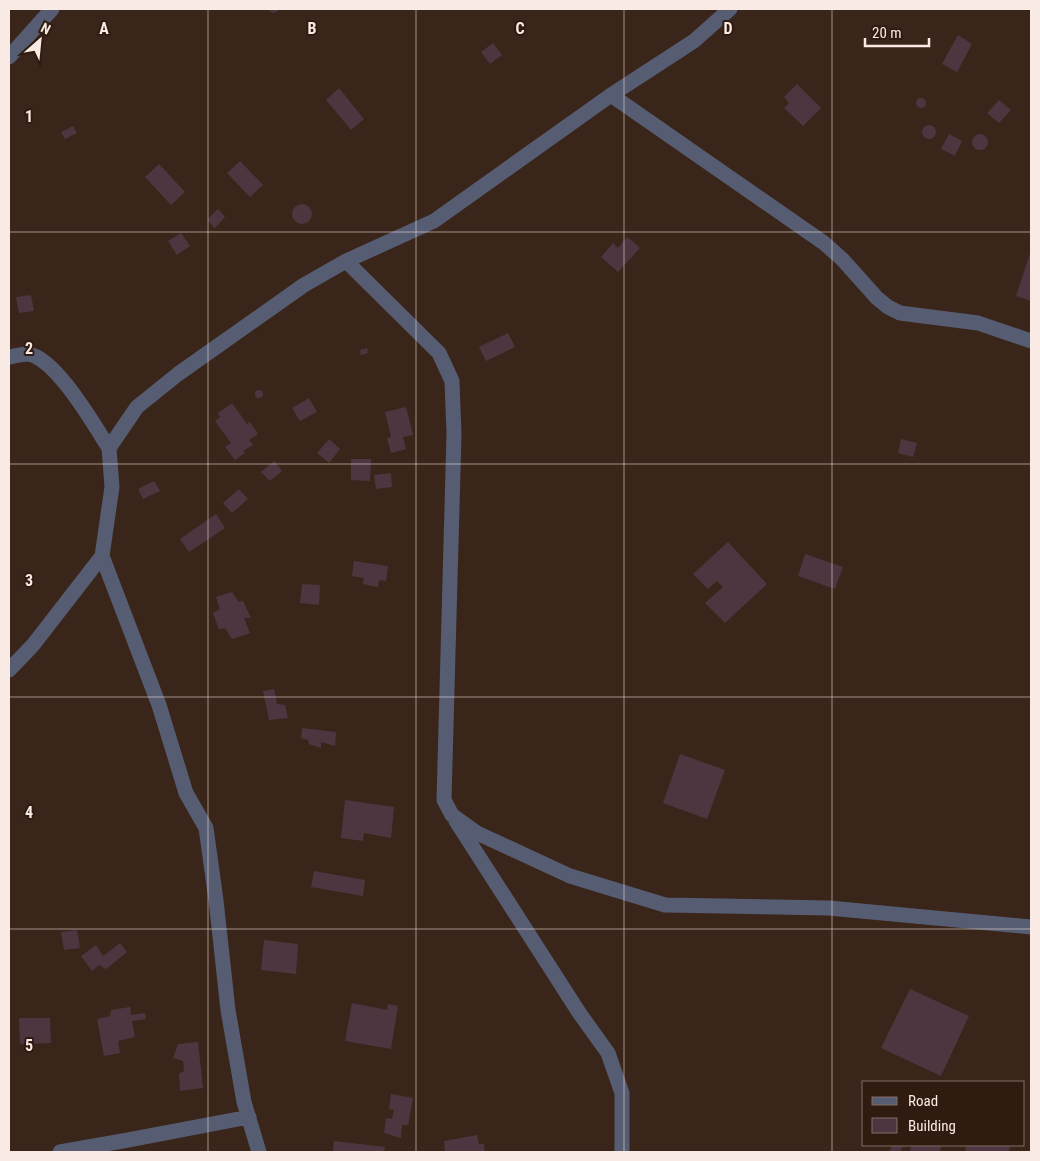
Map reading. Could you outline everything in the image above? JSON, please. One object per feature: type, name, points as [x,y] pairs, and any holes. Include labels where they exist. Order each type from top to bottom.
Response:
[{"type":"street","points":[[9,57],[52,9]]},
{"type":"street","points":[[109,448],[137,407],[178,374],[304,285],[346,261],[434,220],[610,95],[694,41],[730,9]]},
{"type":"street","points":[[610,95],[824,243],[888,307],[900,313],[978,323],[1031,341]]},
{"type":"street","points":[[346,261],[439,353],[452,381],[454,434],[444,800],[580,1014],[608,1053],[622,1092],[622,1152]]},
{"type":"street","points":[[9,357],[29,354],[48,364],[65,383],[109,448],[112,487],[102,556],[159,705],[186,793],[206,828],[228,1010],[244,1102],[259,1152]]},
{"type":"street","points":[[9,670],[33,645],[102,556]]},
{"type":"street","points":[[452,815],[477,833],[570,876],[665,905],[829,908],[1031,927]]},
{"type":"street","points":[[60,1152],[249,1117]]},
{"type":"building","points":[[268,9],[279,9],[274,13]]},
{"type":"building","points":[[958,35],[972,44],[957,72],[942,64]]},
{"type":"building","points":[[493,43],[502,55],[490,64],[481,52]]},
{"type":"building","points":[[797,84],[821,108],[803,126],[784,108],[789,103],[784,97]]},
{"type":"building","points":[[339,88],[364,119],[351,130],[326,100]]},
{"type":"building","points":[[919,98],[923,98],[926,103],[925,107],[919,108],[916,105],[916,101]]},
{"type":"building","points":[[999,100],[1011,110],[999,123],[987,113]]},
{"type":"building","points":[[926,125],[932,125],[936,132],[932,139],[926,139],[922,135],[922,129]]},
{"type":"building","points":[[73,126],[77,133],[65,139],[61,132]]},
{"type":"building","points":[[949,134],[962,141],[955,156],[941,149]]},
{"type":"building","points":[[980,134],[988,142],[980,150],[972,142]]},
{"type":"building","points":[[240,161],[263,185],[250,197],[227,173]]},
{"type":"building","points":[[159,164],[185,192],[171,205],[145,177]]},
{"type":"building","points":[[302,204],[309,207],[312,214],[309,221],[302,224],[295,221],[292,214],[295,207]]},
{"type":"building","points":[[218,209],[225,217],[215,228],[207,220]]},
{"type":"building","points":[[181,233],[190,246],[177,255],[168,241]]},
{"type":"building","points":[[627,237],[640,248],[618,272],[601,257],[613,243],[618,248]]},
{"type":"building","points":[[1031,250],[1031,301],[1016,296]]},
{"type":"building","points":[[31,295],[34,311],[19,313],[16,297]]},
{"type":"building","points":[[508,333],[515,347],[486,361],[479,347]]},
{"type":"building","points":[[367,348],[368,353],[361,355],[360,350]]},
{"type":"building","points":[[259,390],[263,394],[259,398],[255,394]]},
{"type":"building","points":[[309,398],[317,412],[300,421],[292,408]]},
{"type":"building","points":[[232,403],[247,424],[250,422],[258,434],[249,440],[253,445],[243,451],[245,453],[235,460],[225,447],[231,443],[215,421],[220,417],[218,413]]},
{"type":"building","points":[[406,407],[413,435],[403,437],[406,449],[391,453],[387,438],[391,437],[385,412]]},
{"type":"building","points":[[329,439],[340,449],[329,463],[317,453]]},
{"type":"building","points":[[901,439],[917,443],[913,457],[898,453]]},
{"type":"building","points":[[351,459],[371,459],[370,481],[351,480]]},
{"type":"building","points":[[274,461],[282,471],[270,481],[261,472]]},
{"type":"building","points":[[391,473],[392,487],[376,489],[374,475]]},
{"type":"building","points":[[154,481],[160,491],[143,499],[138,489]]},
{"type":"building","points":[[239,489],[248,499],[232,513],[223,503]]},
{"type":"building","points":[[216,514],[225,528],[189,552],[180,539]]},
{"type":"building","points":[[728,542],[767,584],[725,623],[705,603],[723,587],[717,581],[708,589],[693,574]]},
{"type":"building","points":[[805,554],[843,567],[835,589],[798,576]]},
{"type":"building","points":[[354,561],[388,566],[386,581],[379,580],[378,587],[363,584],[364,578],[352,576]]},
{"type":"building","points":[[302,584],[320,585],[319,605],[300,603]]},
{"type":"building","points":[[232,592],[239,602],[243,601],[251,618],[244,618],[250,633],[232,639],[225,628],[219,629],[213,613],[220,609],[216,597]]},
{"type":"building","points":[[274,689],[277,704],[285,705],[288,718],[269,720],[263,691]]},
{"type":"building","points":[[302,728],[336,732],[335,746],[321,742],[321,748],[309,744],[308,740],[301,738]]},
{"type":"building","points":[[680,754],[725,770],[707,819],[663,803]]},
{"type":"building","points":[[345,800],[394,807],[391,838],[364,833],[363,841],[341,838]]},
{"type":"building","points":[[314,871],[365,880],[363,896],[311,887]]},
{"type":"building","points":[[77,930],[80,948],[64,950],[61,932]]},
{"type":"building","points":[[264,940],[298,944],[296,974],[261,970]]},
{"type":"building","points":[[120,943],[127,952],[106,969],[99,965],[92,971],[81,956],[96,945],[103,956]]},
{"type":"building","points":[[910,989],[969,1016],[941,1076],[881,1048]]},
{"type":"building","points":[[352,1003],[387,1010],[388,1004],[398,1006],[391,1049],[345,1041]]},
{"type":"building","points":[[130,1007],[131,1015],[145,1013],[146,1019],[132,1021],[135,1037],[118,1041],[120,1053],[104,1056],[97,1019],[110,1016],[111,1010]]},
{"type":"building","points":[[19,1018],[50,1018],[51,1043],[20,1044]]},
{"type":"building","points":[[198,1042],[203,1088],[180,1091],[179,1074],[184,1071],[183,1061],[173,1058],[178,1044]]},
{"type":"building","points":[[391,1094],[413,1098],[408,1125],[402,1125],[401,1138],[384,1133],[386,1118],[392,1119],[394,1110],[389,1109]]},
{"type":"building","points":[[477,1135],[479,1144],[484,1144],[485,1152],[445,1152],[444,1141]]},
{"type":"building","points":[[334,1141],[385,1147],[384,1152],[333,1152]]},
{"type":"building","points":[[892,1146],[903,1146],[900,1152],[889,1152]]},
{"type":"building","points":[[911,1146],[941,1146],[940,1152],[910,1152]]},
{"type":"building","points":[[966,1146],[1010,1146],[1009,1152],[965,1152]]}]
